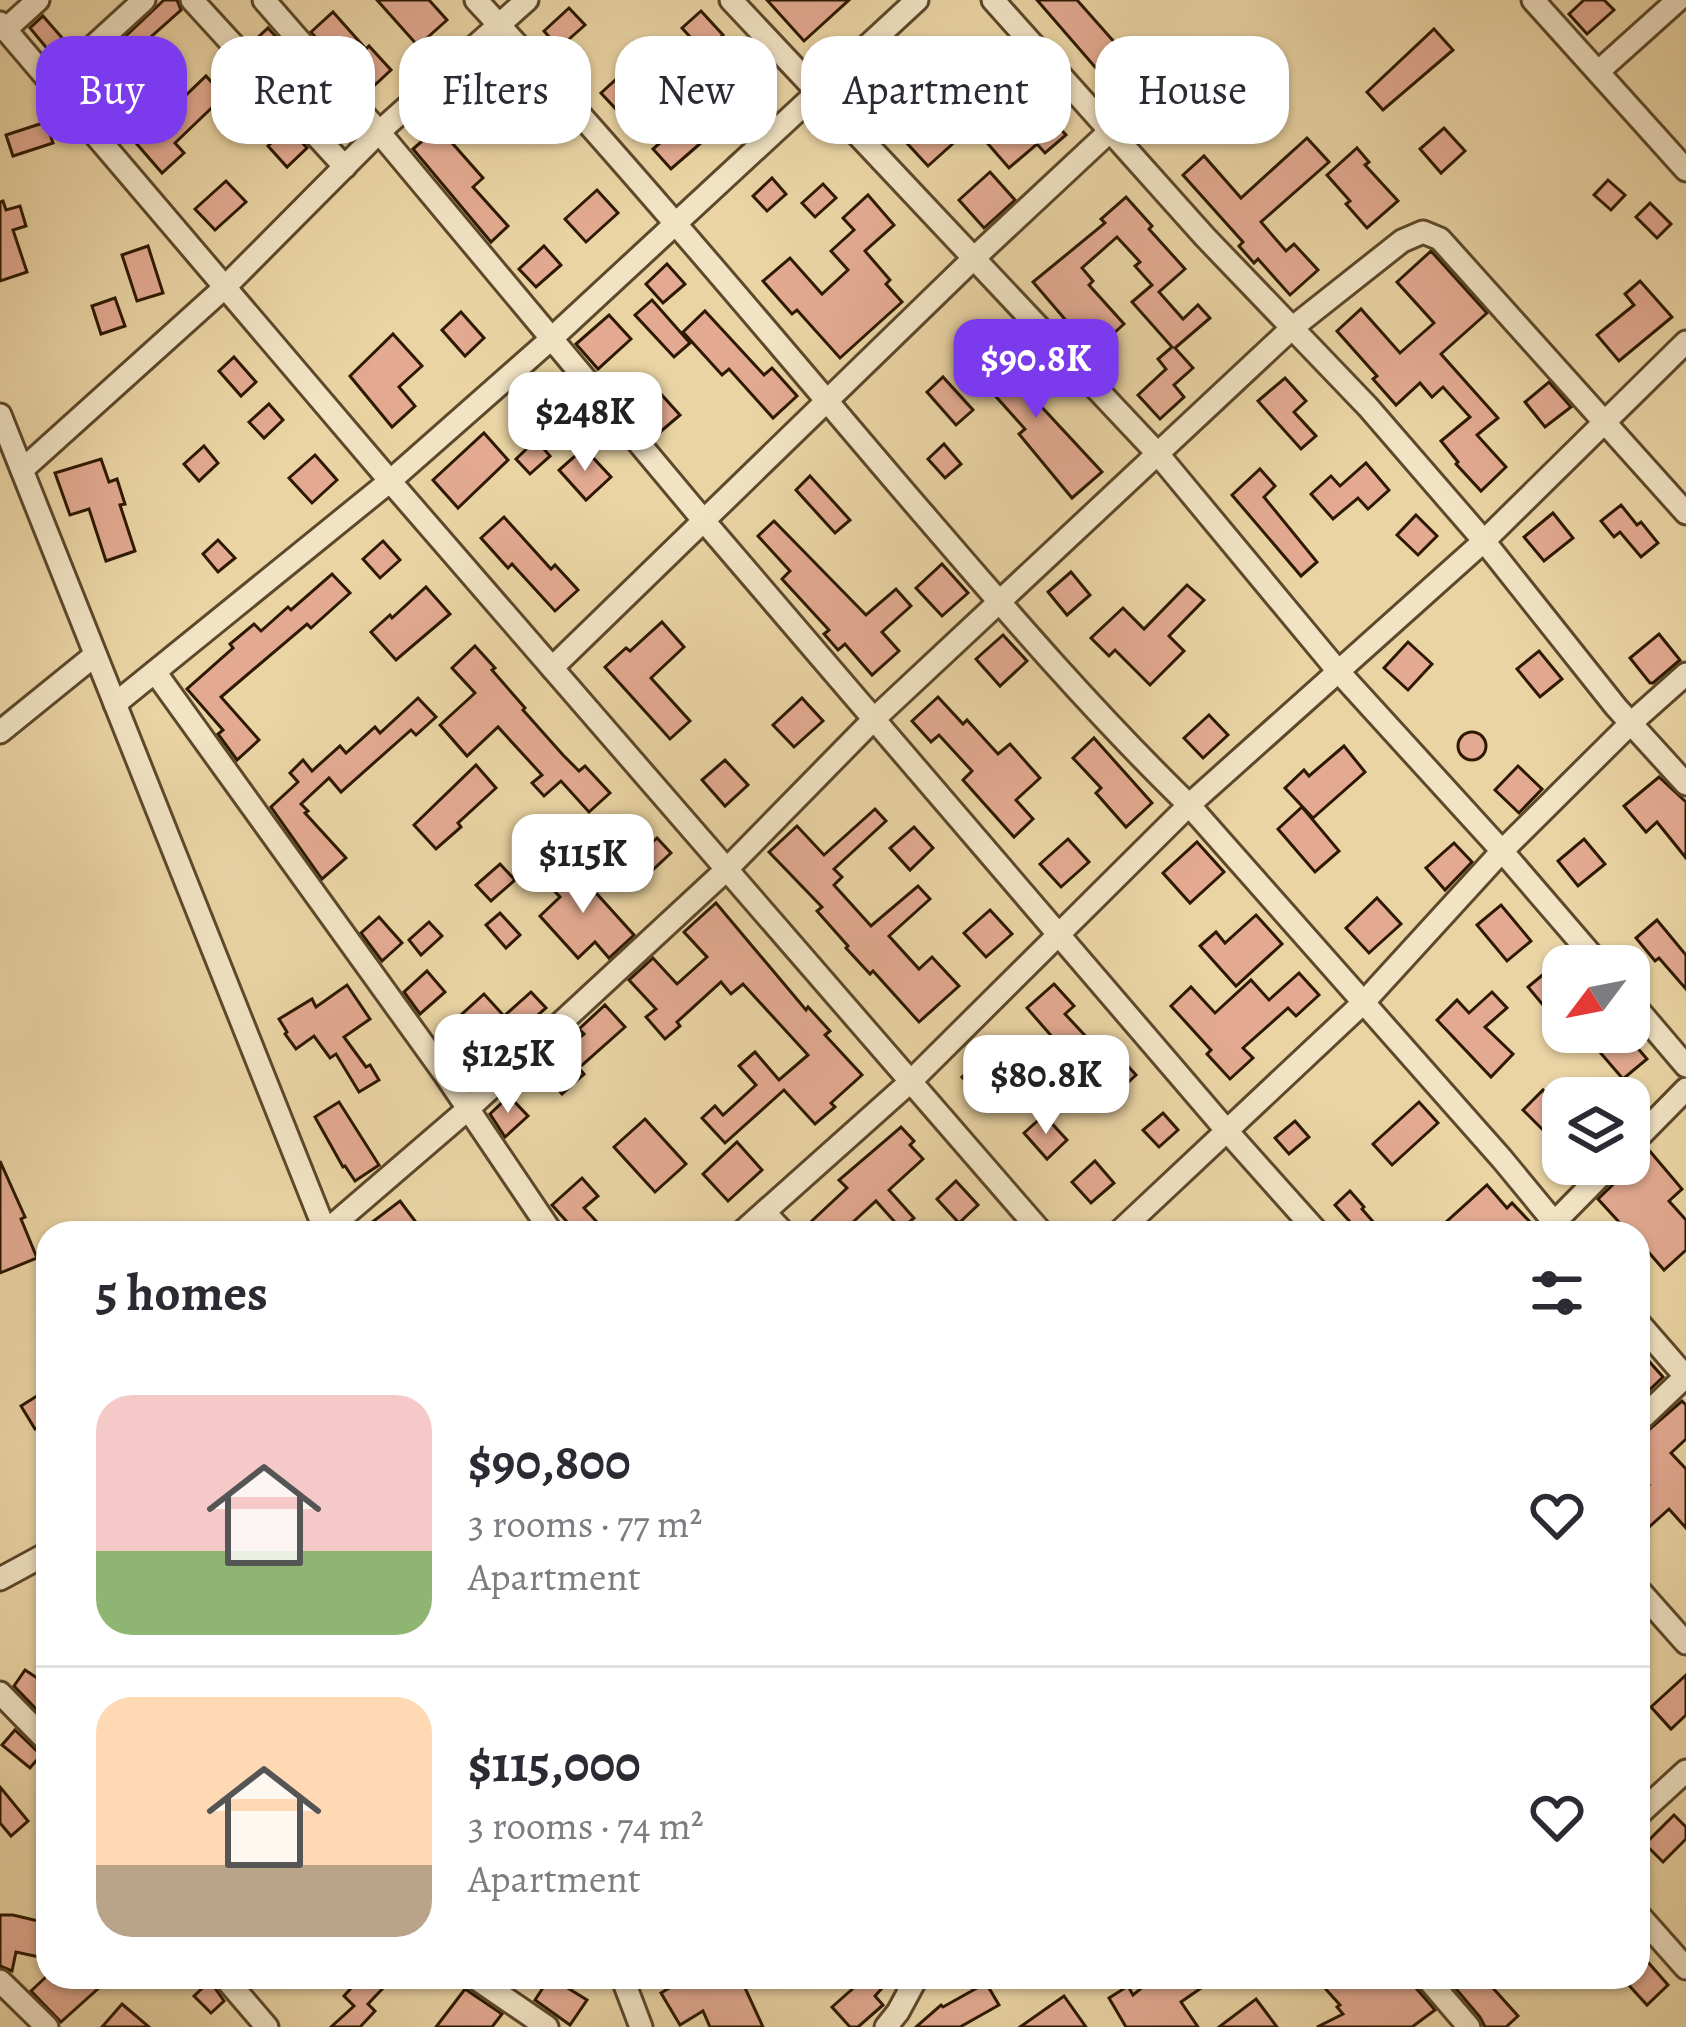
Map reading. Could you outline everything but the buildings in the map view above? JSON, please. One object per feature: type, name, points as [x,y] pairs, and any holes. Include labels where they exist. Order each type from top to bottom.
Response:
[{"type":"street","points":[[36,67],[3,27],[38,0]]},
{"type":"street","points":[[105,36],[144,0]]},
{"type":"street","points":[[192,0],[345,167]]},
{"type":"street","points":[[264,0],[704,521],[1307,1221]]},
{"type":"street","points":[[476,0],[676,224],[998,601],[1364,1002],[1546,1221]]},
{"type":"street","points":[[22,470],[224,288],[380,132],[527,0]]},
{"type":"street","points":[[731,0],[801,75]]},
{"type":"street","points":[[879,36],[917,0]]},
{"type":"street","points":[[993,0],[1095,113]]},
{"type":"street","points":[[1533,0],[1686,170]]},
{"type":"street","points":[[1599,71],[1678,0]]},
{"type":"street","points":[[115,704],[390,481],[801,109]]},
{"type":"street","points":[[101,144],[1032,1221]]},
{"type":"street","points":[[866,144],[1157,453],[1338,671],[1582,945]]},
{"type":"street","points":[[551,668],[1095,144]]},
{"type":"street","points":[[1122,144],[1369,407],[1686,784]]},
{"type":"street","points":[[340,1221],[726,870],[874,719],[1292,328],[1402,241],[1423,232],[1440,239],[1686,514]]},
{"type":"street","points":[[755,1221],[910,1082],[1189,805],[1484,541],[1686,342]]},
{"type":"street","points":[[0,415],[6,446],[22,470],[321,1221]]},
{"type":"street","points":[[0,732],[95,655]]},
{"type":"street","points":[[155,672],[544,1221]]},
{"type":"street","points":[[1131,1221],[1364,1002],[1502,851],[1686,674]]},
{"type":"street","points":[[1650,1024],[1686,1066]]},
{"type":"street","points":[[1650,1126],[1686,1089]]},
{"type":"street","points":[[1562,1221],[1594,1185]]},
{"type":"street","points":[[765,1213],[773,1221]]},
{"type":"street","points":[[1650,1336],[1686,1377],[1650,1411]]},
{"type":"street","points":[[0,1579],[36,1560]]},
{"type":"street","points":[[1650,1602],[1686,1643]]},
{"type":"street","points":[[0,1694],[36,1730]]},
{"type":"street","points":[[1650,1804],[1686,1771]]},
{"type":"street","points":[[1650,1928],[1686,1968]]},
{"type":"street","points":[[0,1982],[47,2027]]},
{"type":"street","points":[[234,1989],[267,2027]]},
{"type":"street","points":[[489,1989],[531,2023]]},
{"type":"street","points":[[626,1989],[640,2027]]},
{"type":"street","points":[[886,2027],[910,1989]]},
{"type":"street","points":[[1436,1989],[1469,2027]]}]
